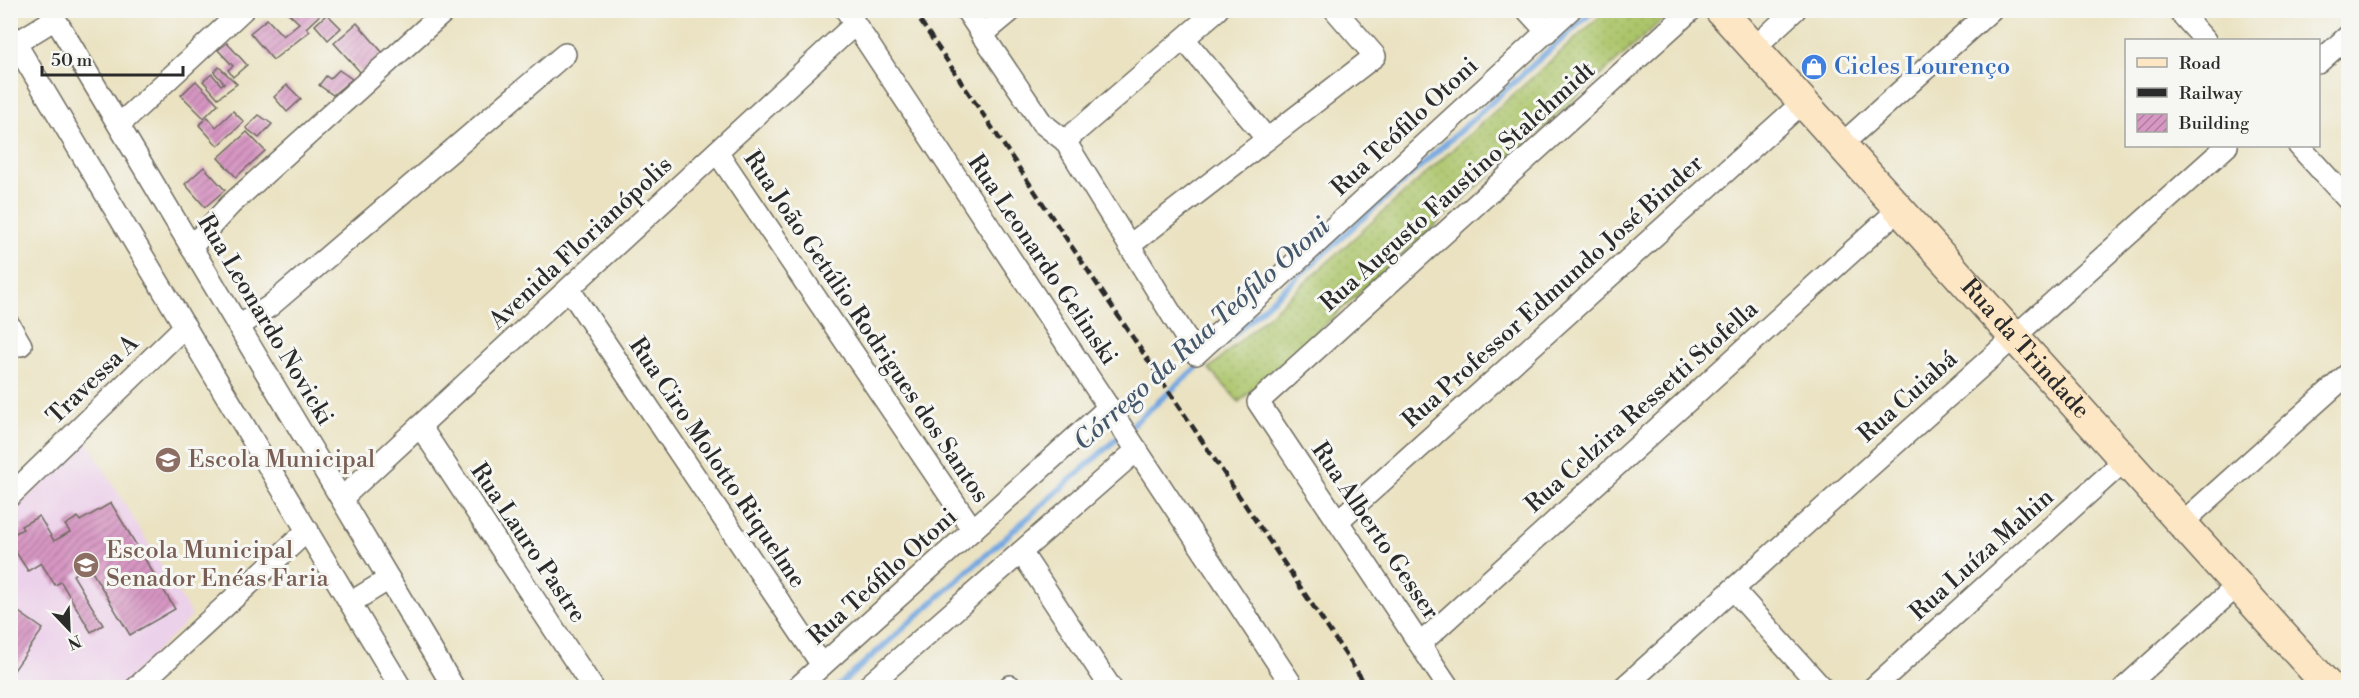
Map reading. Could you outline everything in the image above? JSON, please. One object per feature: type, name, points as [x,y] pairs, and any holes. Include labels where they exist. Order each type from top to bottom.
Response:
[{"type":"main road","name":"Rua da Trindade","points":[[1720,10],[2330,687]]},
{"type":"street","points":[[118,125],[243,10]]},
{"type":"street","points":[[191,247],[230,205],[446,10]]},
{"type":"street","points":[[966,10],[1042,123],[1065,141],[1130,245],[1375,56],[1335,10]]},
{"type":"street","points":[[982,35],[1012,10]]},
{"type":"street","points":[[1065,141],[1217,10]]},
{"type":"street","points":[[1527,10],[1546,32]]},
{"type":"street","name":"Rua Teófilo Otoni","points":[[1130,245],[1196,354],[1570,10]]},
{"type":"street","name":"Rua Augusto Faustino Stalchmidt","points":[[1258,402],[1691,10]]},
{"type":"street","points":[[1754,48],[1795,10]]},
{"type":"street","points":[[1841,145],[1991,10]]},
{"type":"street","points":[[2178,10],[2204,39]]},
{"type":"street","points":[[52,15],[12,43],[401,687]]},
{"type":"street","name":"Rua Leonardo Novicki","points":[[52,15],[454,687]]},
{"type":"street","name":"Avenida Florianópolis","points":[[342,498],[717,153],[851,17]]},
{"type":"street","name":"Rua Leonardo Gelinski","points":[[851,17],[1294,687]]},
{"type":"street","points":[[2320,62],[2349,36]]},
{"type":"street","points":[[1184,39],[1267,139]]},
{"type":"street","points":[[239,326],[270,306],[565,54]]},
{"type":"street","name":"Rua Professor Edmundo José Binder","points":[[1338,520],[1803,102]]},
{"type":"street","name":"Rua Cuiabá","points":[[1623,687],[2226,147]]},
{"type":"street","points":[[2300,147],[2349,200]]},
{"type":"street","name":"Rua João Getúlio Rodrigues dos Santos","points":[[717,153],[973,530]]},
{"type":"street","name":"Rua Celzira Ressetti Stofella","points":[[1420,644],[1899,209]]},
{"type":"street","name":"Rua Ciro Molotto Riquelme","points":[[569,289],[822,665]]},
{"type":"street","points":[[10,326],[21,345]]},
{"type":"street","name":"Travessa A","points":[[10,496],[185,326]]},
{"type":"street","points":[[2182,523],[2349,374]]},
{"type":"street","name":"Rua Alberto Gesser","points":[[1258,402],[1449,687]]},
{"type":"street","name":"Rua Teófilo Otoni","points":[[797,687],[973,530],[1112,411]]},
{"type":"street","name":"Rua Lauro Pastre","points":[[420,426],[593,687]]},
{"type":"street","points":[[866,687],[1021,552],[1134,444]]},
{"type":"street","name":"Rua Luíza Mahin","points":[[1872,687],[2125,460]]},
{"type":"street","points":[[136,687],[308,530]]},
{"type":"street","points":[[1021,552],[1111,687]]},
{"type":"street","points":[[350,603],[389,579]]},
{"type":"street","points":[[2124,687],[2238,585]]},
{"type":"street","points":[[1733,589],[1822,687]]},
{"type":"shaded area","name":"Escola Municipal Senador Enéas Faria","points":[[87,441],[192,616],[120,687],[11,688],[11,513]]},
{"type":"green space","points":[[1606,11],[1672,11],[1239,402],[1209,369]]},
{"type":"building","points":[[285,10],[319,10],[322,13],[306,28],[310,31],[273,60],[250,33],[267,19],[283,36],[299,23]]},
{"type":"building","points":[[327,14],[341,28],[328,40],[315,25]]},
{"type":"building","points":[[357,23],[383,53],[361,73],[334,43]]},
{"type":"building","points":[[227,43],[247,65],[233,77],[228,70],[233,66],[218,50]]},
{"type":"building","points":[[219,67],[237,84],[218,98],[203,81],[212,74],[221,85],[224,83],[214,72]]},
{"type":"building","points":[[339,70],[352,79],[333,95],[319,85],[326,76],[330,79]]},
{"type":"building","points":[[196,81],[218,104],[204,118],[181,95]]},
{"type":"building","points":[[287,85],[301,99],[287,112],[274,97]]},
{"type":"building","points":[[233,111],[244,122],[218,146],[199,125],[208,117],[216,127]]},
{"type":"building","points":[[259,115],[272,124],[259,138],[246,128]]},
{"type":"building","points":[[247,132],[265,151],[236,177],[218,158]]},
{"type":"building","points":[[204,167],[225,190],[205,207],[185,184]]},
{"type":"building","points":[[111,503],[175,609],[130,635],[88,565],[73,575],[103,625],[91,632],[61,582],[55,585],[41,563],[28,571],[10,543],[10,536],[23,529],[21,526],[39,516],[54,541],[70,532],[65,525],[78,517],[80,521]]},
{"type":"building","points":[[10,606],[43,629],[10,676]]},
{"type":"waterway","name":"Córrego da Rua Teófilo Otoni","points":[[836,688],[1594,10]]},
{"type":"railway","points":[[913,10],[1368,688]]},
{"type":"place","name":"Cicles Lourenço","points":[[1814,67]]},
{"type":"place","name":"Escola Municipal","points":[[168,460]]},
{"type":"place","name":"Escola Municipal Senador Enéas Faria","points":[[86,565]]}]
